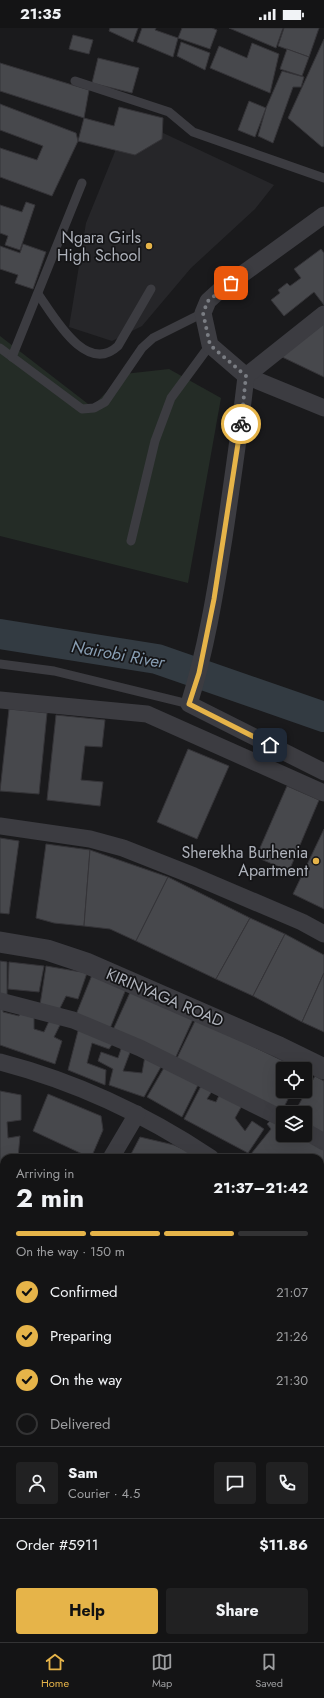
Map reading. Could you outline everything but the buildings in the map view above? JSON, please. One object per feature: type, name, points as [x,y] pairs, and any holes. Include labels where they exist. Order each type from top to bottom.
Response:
[{"type":"street","points":[[324,216],[219,291],[208,301],[203,313],[210,345],[246,376],[324,408]]},
{"type":"street","points":[[324,314],[246,376],[240,438],[214,599],[200,668],[189,704],[324,772]]},
{"type":"street","points":[[0,700],[147,714],[324,793]]},
{"type":"street","points":[[0,826],[83,838],[122,848],[194,876],[302,922],[324,934]]},
{"type":"street","name":"KIRINYAGA ROAD","points":[[0,942],[47,950],[86,963],[279,1047],[324,1069]]},
{"type":"street","points":[[0,1001],[67,1017],[87,1025],[140,1048],[276,1116]]},
{"type":"street","points":[[0,1062],[92,1091],[137,1114],[204,1154]]},
{"type":"street","points":[[113,1154],[137,1114]]},
{"type":"street","points":[[312,1135],[324,1142]]},
{"type":"lane","points":[[75,81],[170,112],[193,132],[324,178]]},
{"type":"lane","points":[[12,357],[82,183]]},
{"type":"lane","points":[[38,294],[75,344],[92,352],[101,354],[111,352],[118,346],[151,289]]},
{"type":"lane","points":[[0,348],[82,408],[94,408],[105,402],[142,348],[154,338],[203,313]]},
{"type":"lane","points":[[131,541],[155,441],[171,398],[210,345]]},
{"type":"lane","points":[[0,664],[54,671],[189,704]]},
{"type":"shaded area","name":"Ngara Girls High School","points":[[129,117],[274,185],[255,209],[191,268],[142,326],[112,341],[69,327],[86,223]]},
{"type":"shaded area","points":[[0,336],[92,407],[124,374],[169,369],[221,398],[188,583],[0,536]]},
{"type":"waterway","name":"Nairobi River","points":[[0,634],[157,659],[324,717]]},
{"type":"way so far","points":[[231,283],[208,301],[203,313],[210,345],[229,363],[246,376],[241,424]]},
{"type":"place","name":"Ngara Girls High School","points":[[149,246]]},
{"type":"place","name":"Sherekha Burhenia Apartment","points":[[316,861]]},
{"type":"route","points":[[241,424],[214,599],[199,673],[189,704],[270,745]]}]
